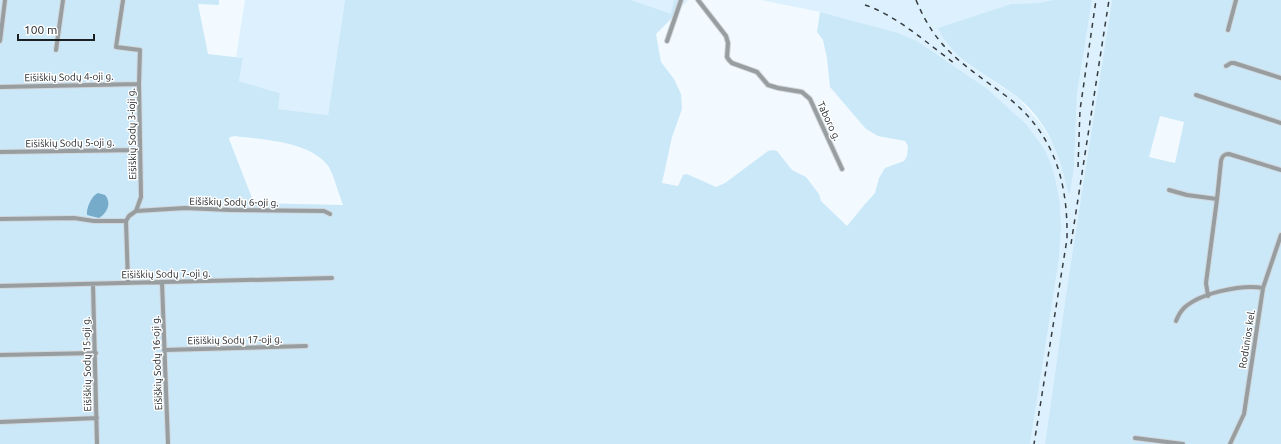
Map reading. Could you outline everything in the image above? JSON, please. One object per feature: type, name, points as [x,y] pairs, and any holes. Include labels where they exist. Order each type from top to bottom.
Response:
[{"type":"street","points":[[0,41],[5,0]]},
{"type":"street","points":[[56,50],[63,0]]},
{"type":"street","name":"Eišiškių Sodų 3-ioji g.","points":[[123,0],[116,47],[140,50],[139,150],[141,197],[136,211]]},
{"type":"street","points":[[667,41],[681,0]]},
{"type":"street","name":"Taboro g.","points":[[698,0],[726,36],[728,43],[728,60],[732,63],[757,72],[768,85],[802,92],[810,99],[842,169]]},
{"type":"street","points":[[1228,30],[1236,0]]},
{"type":"street","points":[[1226,66],[1234,63],[1281,78]]},
{"type":"street","name":"Eišiškių Sodų 4-oji g.","points":[[0,87],[139,84]]},
{"type":"street","points":[[1196,95],[1281,123]]},
{"type":"street","name":"Eišiškių Sodų 5-oji g.","points":[[0,152],[139,150]]},
{"type":"street","points":[[1208,296],[1206,283],[1221,157],[1225,154],[1229,154],[1281,170]]},
{"type":"street","points":[[1169,190],[1187,195],[1217,199]]},
{"type":"street","name":"Eišiškių Sodų 6-oji g.","points":[[136,211],[185,208],[324,211],[330,214]]},
{"type":"street","points":[[128,283],[126,221],[129,216],[136,211]]},
{"type":"street","points":[[0,218],[74,218],[94,221],[126,221]]},
{"type":"street","name":"Rodūnios kel.","points":[[1230,444],[1244,414],[1263,288],[1281,235]]},
{"type":"street","name":"Eišiškių Sodų 7-oji g.","points":[[0,286],[332,278]]},
{"type":"street","name":"Eišiškių Sodų 16-oji g.","points":[[162,282],[168,444]]},
{"type":"street","name":"Eišiškių Sodų 15-oji g.","points":[[94,284],[97,444]]},
{"type":"street","points":[[1176,321],[1179,313],[1184,307],[1208,296],[1231,289],[1247,287],[1263,288]]},
{"type":"street","name":"Eišiškių Sodų 17-oji g.","points":[[164,350],[306,346]]},
{"type":"street","points":[[0,355],[96,353]]},
{"type":"street","points":[[0,422],[96,418]]},
{"type":"street","points":[[1135,438],[1183,444]]},
{"type":"shaded area","points":[[0,0],[219,0],[219,5],[198,4],[208,54],[243,58],[239,81],[280,93],[278,109],[328,115],[345,0],[631,0],[671,14],[674,0],[678,0],[673,17],[656,34],[661,62],[674,79],[681,94],[682,109],[672,137],[662,183],[678,186],[683,175],[687,174],[716,187],[725,183],[768,151],[773,150],[777,151],[792,170],[806,177],[819,194],[821,201],[847,226],[875,193],[879,178],[885,168],[904,161],[907,156],[908,146],[905,141],[878,136],[866,129],[830,87],[827,58],[823,40],[817,32],[820,12],[895,32],[917,41],[986,88],[1027,125],[1045,150],[1056,182],[1060,203],[1061,226],[1059,259],[1030,444],[0,444]],"holes":[[[235,136],[286,143],[311,152],[321,158],[331,171],[343,205],[254,203],[229,139],[230,137]]]},
{"type":"shaded area","points":[[245,0],[345,0],[328,115],[277,109],[280,93],[239,81],[243,58],[236,57]]},
{"type":"shaded area","points":[[622,0],[688,0],[673,17]]},
{"type":"shaded area","points":[[761,0],[1052,0],[1038,3],[1011,4],[939,28],[946,43],[953,50],[969,65],[1017,97],[1040,123],[1056,148],[1062,163],[1068,193],[1070,194],[1074,167],[1077,94],[1092,0],[1112,0],[1068,281],[1045,444],[1030,444],[1059,259],[1061,226],[1060,203],[1056,182],[1045,150],[1027,125],[895,32],[820,12]]},
{"type":"shaded area","points":[[1052,0],[1092,0],[1077,94],[1074,167],[1070,194],[1068,193],[1057,152],[1044,127],[1036,116],[1016,96],[972,66],[952,50],[944,40],[938,28],[1011,4],[1038,3]]},
{"type":"shaded area","points":[[1112,0],[1281,0],[1281,444],[1045,444],[1068,281]],"holes":[[[1160,116],[1184,122],[1175,163],[1149,157]]]},
{"type":"water","points":[[98,193],[105,195],[108,201],[108,208],[99,218],[87,215],[87,209],[93,197]]},
{"type":"railway","points":[[916,0],[924,17],[943,45],[965,65],[1006,96],[1022,110],[1036,126],[1047,142],[1061,178],[1065,197],[1067,239],[1034,444]]},
{"type":"railway","points":[[1078,167],[1080,110],[1096,0]]},
{"type":"railway","points":[[1071,244],[1109,0]]},
{"type":"railway","points":[[865,5],[900,23],[954,63]]}]
